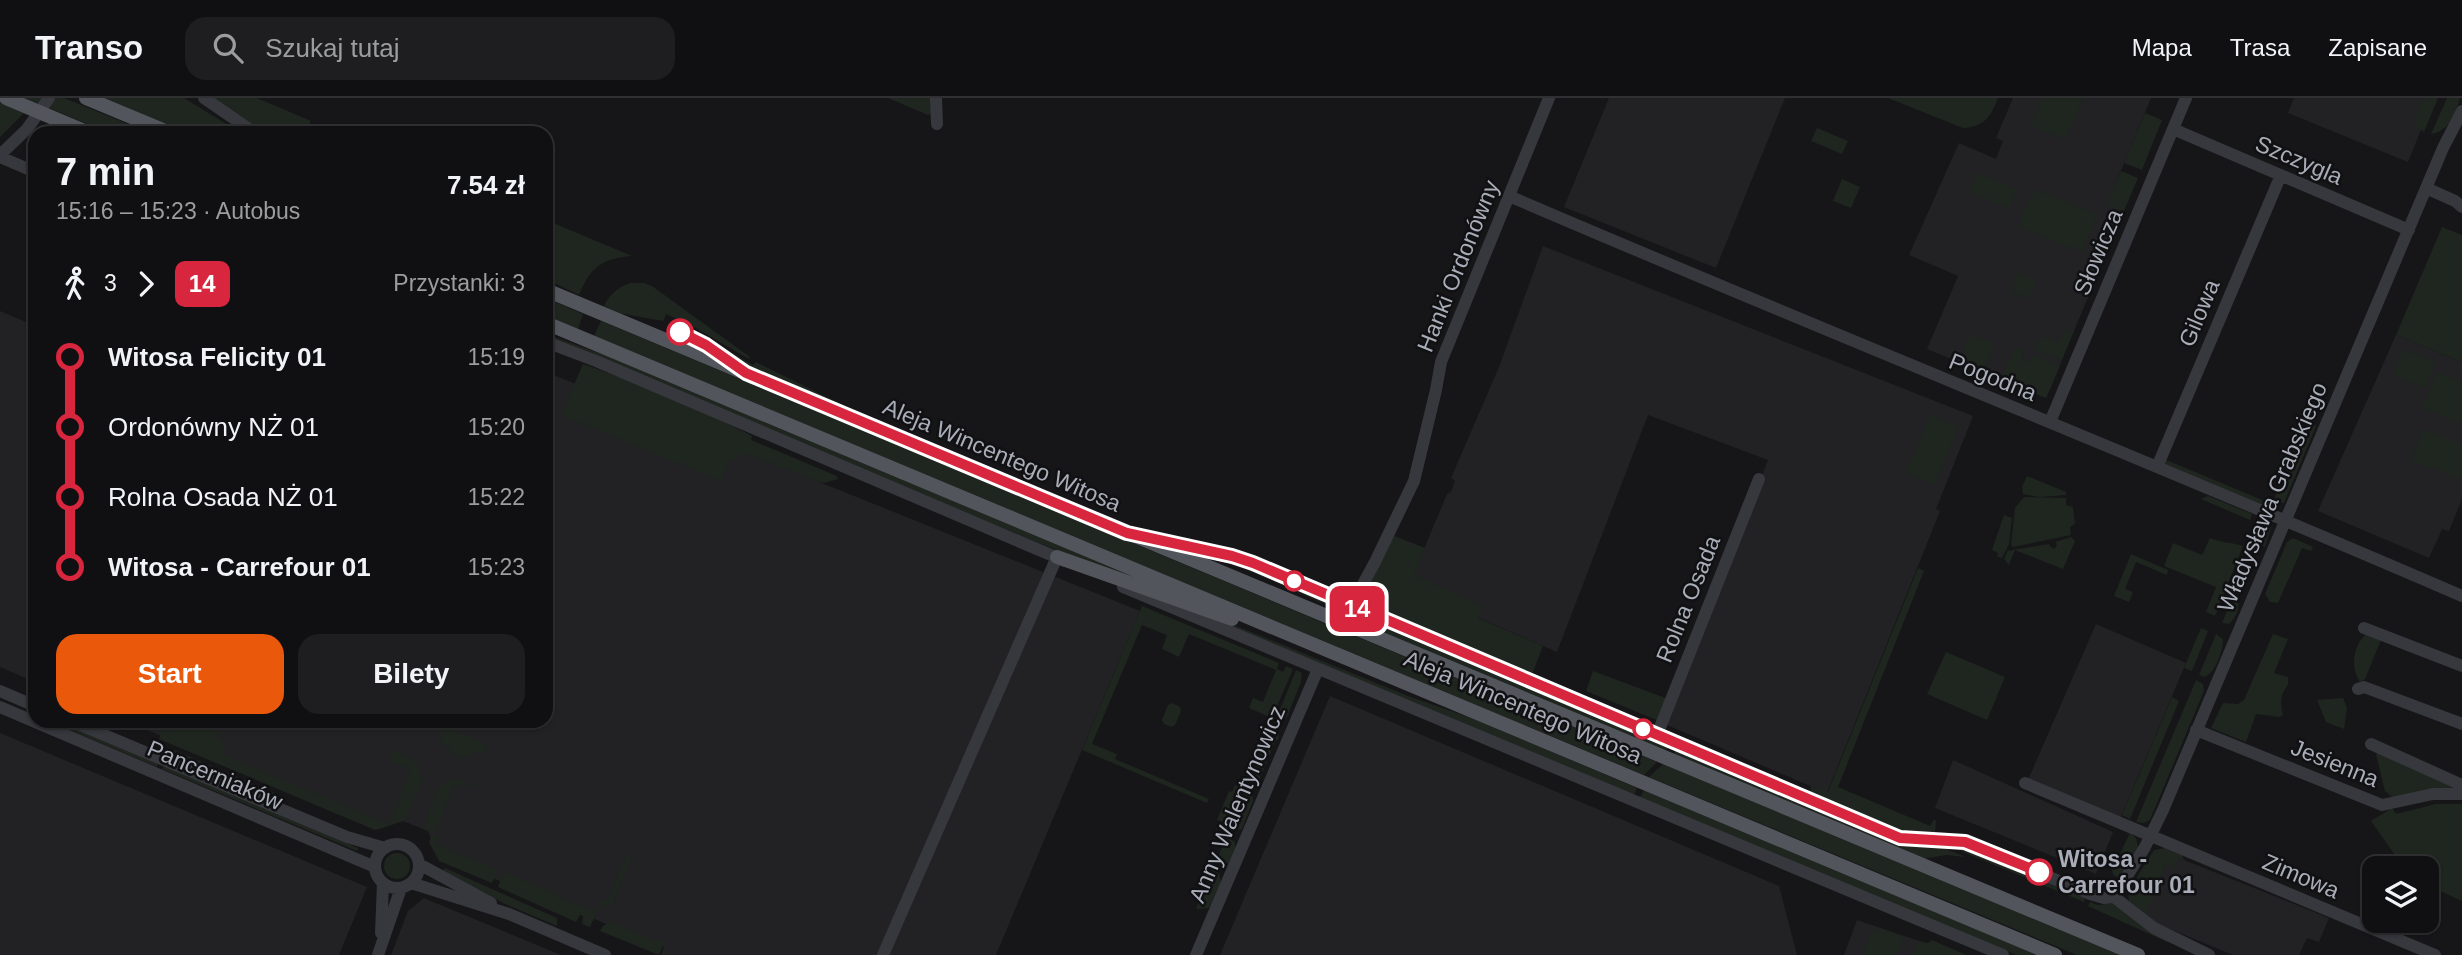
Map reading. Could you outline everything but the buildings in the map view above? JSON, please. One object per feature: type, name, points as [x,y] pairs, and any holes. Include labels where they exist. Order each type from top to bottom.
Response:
[{"type":"main road","points":[[6,98],[72,126]]},
{"type":"main road","points":[[86,98],[153,126]]},
{"type":"main road","name":"Aleja Wincentego Witosa","points":[[553,293],[2138,955]]},
{"type":"main road","name":"Aleja Wincentego Witosa","points":[[553,326],[2055,955]]},
{"type":"main road","points":[[855,407],[938,453]]},
{"type":"main road","points":[[1127,533],[1232,556],[1351,606]]},
{"type":"main road","points":[[1056,557],[1223,617],[1278,630]]},
{"type":"street","points":[[29,126],[49,98]]},
{"type":"street","points":[[204,98],[245,126]]},
{"type":"street","points":[[936,98],[937,124]]},
{"type":"street","name":"Hanki Ordonówny","points":[[1351,606],[1413,481],[1441,362],[1549,98]]},
{"type":"street","name":"Słowicza","points":[[2050,422],[2186,98]]},
{"type":"street","name":"Władysława Grabskiego","points":[[2114,897],[2151,836],[2426,188],[2462,111]]},
{"type":"street","points":[[28,128],[0,156],[28,169]]},
{"type":"street","name":"Szczygla","points":[[2173,129],[2409,230]]},
{"type":"street","name":"Gilowa","points":[[2157,467],[2281,175]]},
{"type":"street","points":[[2426,188],[2462,207]]},
{"type":"street","name":"Pogodna","points":[[1509,196],[1727,290],[2050,422],[2462,596]]},
{"type":"street","name":"Aleja Wincentego Witosa","points":[[553,345],[596,360],[1318,669],[2003,955]]},
{"type":"street","name":"Rolna Osada","points":[[1657,735],[1759,479]]},
{"type":"street","points":[[883,955],[1056,557]]},
{"type":"street","name":"Aleja Wincentego Witosa","points":[[1351,606],[1900,838],[1965,842],[2090,894],[2104,898],[2114,897],[2154,928],[2209,955]]},
{"type":"street","points":[[2364,628],[2462,666]]},
{"type":"street","name":"Anny Walentynowicz","points":[[1196,955],[1318,669]]},
{"type":"street","points":[[2358,689],[2364,687],[2462,724]]},
{"type":"street","points":[[0,691],[28,703]]},
{"type":"street","name":"Pancerniaków","points":[[0,707],[28,719]]},
{"type":"street","name":"Pancerniaków","points":[[49,728],[375,867]]},
{"type":"street","name":"Pancerniaków","points":[[89,728],[336,832],[385,848]]},
{"type":"street","name":"Jesienna","points":[[2196,730],[2382,805],[2433,794],[2462,794]]},
{"type":"street","points":[[2371,744],[2462,785]]},
{"type":"street","name":"Zimowa","points":[[2025,783],[2435,955]]},
{"type":"street","points":[[379,953],[383,883],[375,867],[376,859],[385,848],[392,845],[406,846],[416,854],[419,864],[416,877],[406,885],[395,888],[383,883]]},
{"type":"street","points":[[419,864],[509,914]]},
{"type":"street","points":[[406,885],[509,914],[606,955]]},
{"type":"street","points":[[379,953],[406,885]]},
{"type":"shaded area","points":[[25,98],[64,98],[133,126],[92,126]]},
{"type":"shaded area","points":[[104,98],[184,98],[230,126],[171,126]]},
{"type":"shaded area","points":[[213,98],[257,98],[311,121],[308,126],[255,126]]},
{"type":"shaded area","points":[[888,98],[931,98],[932,114],[928,115]]},
{"type":"shaded area","points":[[1609,98],[1785,98],[1716,268],[1564,207]]},
{"type":"shaded area","points":[[1888,98],[1998,98],[1986,120],[1976,126],[1963,128]]},
{"type":"shaded area","points":[[2013,98],[2151,98],[2107,204],[2124,211],[2046,398],[1927,349],[1958,276],[1909,255],[1959,143],[1996,159],[2003,141],[1996,138]]},
{"type":"shaded area","points":[[2042,98],[2084,98],[2065,140],[2030,125]]},
{"type":"shaded area","points":[[2294,98],[2434,98],[2408,162],[2288,113]]},
{"type":"shaded area","points":[[2424,98],[2438,98],[2424,132],[2413,125]]},
{"type":"shaded area","points":[[2447,98],[2460,98],[2454,116],[2447,126],[2431,134]]},
{"type":"shaded area","points":[[0,103],[24,113],[0,137]]},
{"type":"shaded area","points":[[2145,113],[2162,120],[2142,170],[2124,163]]},
{"type":"shaded area","points":[[1817,128],[1848,141],[1842,154],[1811,141]]},
{"type":"shaded area","points":[[2121,171],[2138,178],[2124,211],[2106,205]]},
{"type":"shaded area","points":[[1977,173],[2017,189],[2009,208],[1969,192]]},
{"type":"shaded area","points":[[1842,179],[1860,187],[1851,208],[1833,201]]},
{"type":"shaded area","points":[[2033,189],[2097,214],[2082,252],[2018,227]]},
{"type":"shaded area","points":[[553,223],[632,256],[613,259],[598,266],[579,295],[553,282]]},
{"type":"shaded area","points":[[2442,227],[2462,235],[2462,362],[2396,335]]},
{"type":"shaded area","points":[[1543,246],[1973,416],[1936,509],[1940,511],[1827,793],[1667,725],[1768,460],[1648,415],[1557,652],[1408,587],[1447,494],[1451,492],[1455,481],[1451,478],[1499,367]]},
{"type":"shaded area","points":[[2018,273],[2036,281],[2029,299],[2011,291]]},
{"type":"shaded area","points":[[630,283],[652,286],[750,357],[749,359],[666,314],[663,321],[619,313],[604,306],[614,292]]},
{"type":"shaded area","points":[[553,301],[583,314],[578,329],[553,318]]},
{"type":"shaded area","points":[[0,311],[28,323],[28,679],[0,667]]},
{"type":"shaded area","points":[[601,321],[1657,762],[1644,775],[594,336]]},
{"type":"shaded area","points":[[2068,328],[2074,331],[2062,360],[2035,350],[2041,336],[2057,342]]},
{"type":"shaded area","points":[[693,330],[753,365],[756,362],[845,406],[844,408],[755,370],[691,333]]},
{"type":"shaded area","points":[[1970,334],[1995,344],[1985,369],[2002,376],[2015,347],[2024,352],[2021,359],[2030,363],[2033,355],[2060,366],[2046,398],[1959,362]]},
{"type":"shaded area","points":[[2396,335],[2462,362],[2462,499],[2449,531],[2442,529],[2429,558],[2318,511]]},
{"type":"shaded area","points":[[553,337],[638,367],[1198,603],[1109,572],[553,342]]},
{"type":"shaded area","points":[[2403,349],[2436,362],[2425,388],[2393,375]]},
{"type":"shaded area","points":[[583,364],[690,406],[752,436],[751,440],[837,476],[838,479],[824,483],[816,481],[747,454],[730,459],[721,481],[561,415]]},
{"type":"shaded area","points":[[2437,372],[2462,383],[2462,424],[2422,408]]},
{"type":"shaded area","points":[[553,375],[1140,611],[996,955],[661,955],[664,947],[437,856],[428,831],[403,821],[380,829],[142,728],[553,728]]},
{"type":"shaded area","points":[[1930,415],[1958,427],[1935,484],[1906,473]]},
{"type":"shaded area","points":[[2308,421],[2316,426],[2284,503],[2281,503],[2274,499]]},
{"type":"shaded area","points":[[2424,429],[2462,445],[2462,480],[2410,460]]},
{"type":"shaded area","points":[[2164,459],[2267,502],[2265,506],[2162,463]]},
{"type":"shaded area","points":[[2027,476],[2066,492],[2066,495],[2039,497],[2023,494],[2022,487]]},
{"type":"shaded area","points":[[2208,496],[2252,514],[2250,520],[2201,499]]},
{"type":"shaded area","points":[[2024,497],[2066,498],[2066,505],[2073,507],[2075,524],[2070,527],[2071,535],[2013,547],[2015,508]]},
{"type":"shaded area","points":[[2004,515],[2012,518],[2009,544],[2002,558],[1997,557],[1998,553],[1992,550]]},
{"type":"shaded area","points":[[2259,517],[2266,520],[2271,528],[2265,547],[2257,543],[2254,536],[2254,526]]},
{"type":"shaded area","points":[[1392,535],[1425,548],[1414,575],[1483,606],[1478,618],[1543,646],[1533,672],[1527,675],[1371,609],[1363,597]]},
{"type":"shaded area","points":[[2071,537],[2075,541],[2063,569],[2015,550],[2009,565],[2004,559],[2008,550],[2050,544],[2049,546],[2055,549],[2055,542]]},
{"type":"shaded area","points":[[2210,538],[2243,546],[2215,616],[2206,612],[2216,587],[2164,566],[2173,543],[2202,555]]},
{"type":"shaded area","points":[[2293,538],[2313,547],[2311,551],[2302,548],[2278,603],[2270,602],[2265,594],[2287,542]]},
{"type":"shaded area","points":[[2131,554],[2168,570],[2167,575],[2136,562],[2125,589],[2133,592],[2129,602],[2114,596]]},
{"type":"shaded area","points":[[1240,564],[1670,746],[1665,751],[1368,627],[1336,609],[1239,566]]},
{"type":"shaded area","points":[[1918,568],[1924,571],[1838,787],[1930,826],[1934,819],[1936,821],[1935,835],[1911,837],[1812,795],[1810,786],[1828,792]]},
{"type":"shaded area","points":[[2243,572],[2238,592],[2237,614],[2229,624],[2222,623]]},
{"type":"shaded area","points":[[1142,606],[1279,663],[1277,669],[1283,672],[1286,666],[1293,669],[1272,718],[1249,708],[1253,698],[1263,702],[1276,670],[1189,634],[1179,657],[1162,649],[1167,635],[1142,625],[1092,744],[1117,754],[1115,759],[1209,799],[1207,803],[1082,750]]},
{"type":"shaded area","points":[[1195,611],[1408,696],[1474,719],[1637,788],[1634,795]]},
{"type":"shaded area","points":[[2096,624],[2186,663],[2120,819],[2028,780]]},
{"type":"shaded area","points":[[2201,628],[2208,631],[2192,671],[2184,668]]},
{"type":"shaded area","points":[[2216,634],[2223,639],[2216,666],[2205,677],[2199,675]]},
{"type":"shaded area","points":[[2273,634],[2288,639],[2274,673],[2288,677],[2288,685],[2281,699],[2283,715],[2279,717],[2256,714],[2246,742],[2211,728],[2223,703],[2238,704],[2244,700]]},
{"type":"shaded area","points":[[2366,634],[2381,640],[2365,679],[2360,682],[2354,657]]},
{"type":"shaded area","points":[[1946,652],[2005,677],[1987,720],[1927,694]]},
{"type":"shaded area","points":[[1296,670],[1302,673],[1301,682],[1287,717],[1276,719]]},
{"type":"shaded area","points":[[1593,671],[1668,699],[1659,721],[1586,691]]},
{"type":"shaded area","points":[[2196,680],[2203,684],[2204,691],[2150,820],[2144,823],[2136,822]]},
{"type":"shaded area","points":[[1330,696],[1779,886],[1797,955],[1220,955]]},
{"type":"shaded area","points":[[2172,697],[2179,701],[2130,819],[2122,815]]},
{"type":"shaded area","points":[[2343,698],[2347,708],[2344,729],[2326,722],[2317,700]]},
{"type":"shaded area","points":[[1172,703],[1180,707],[1181,711],[1175,725],[1171,727],[1162,720],[1168,705]]},
{"type":"shaded area","points":[[1271,727],[1278,729],[1279,738],[1260,778],[1250,781]]},
{"type":"shaded area","points":[[65,728],[73,728],[158,763],[157,767]]},
{"type":"shaded area","points":[[163,728],[221,728],[217,739],[226,747],[223,755],[389,824],[410,774],[408,768],[391,761],[392,753],[396,751],[417,762],[423,782],[403,821],[375,830],[159,739]]},
{"type":"shaded area","points":[[439,728],[447,728],[487,744],[484,753],[476,751],[464,758],[456,757],[449,748],[442,745]]},
{"type":"shaded area","points":[[0,733],[367,887],[339,955],[0,955]]},
{"type":"shaded area","points":[[1678,749],[1896,841],[1923,847],[1947,846],[1948,850],[1966,857],[1946,855],[1923,859],[1673,754]]},
{"type":"shaded area","points":[[174,750],[277,794],[274,800],[169,755]]},
{"type":"shaded area","points":[[2378,752],[2456,788],[2392,797],[2385,791],[2376,754]]},
{"type":"shaded area","points":[[1953,760],[2113,832],[2096,874],[1935,808]]},
{"type":"shaded area","points":[[1663,764],[2120,955],[2077,955],[1649,777]]},
{"type":"shaded area","points":[[164,766],[358,848],[357,851],[162,769]]},
{"type":"shaded area","points":[[457,778],[474,786],[454,785],[435,831],[424,830],[430,805],[437,791],[448,781]]},
{"type":"shaded area","points":[[1235,785],[1243,789],[1228,824],[1217,820],[1229,791],[1232,792]]},
{"type":"shaded area","points":[[1245,790],[1252,794],[1253,801],[1242,829],[1229,830]]},
{"type":"shaded area","points":[[1644,790],[2038,955],[2016,955],[1640,797]]},
{"type":"shaded area","points":[[2436,804],[2462,804],[2462,901],[2439,890],[2439,856],[2396,856],[2371,821],[2392,808],[2396,814]]},
{"type":"shaded area","points":[[2130,833],[2136,838],[2138,847],[2119,878],[2113,875],[2112,870]]},
{"type":"shaded area","points":[[432,835],[438,835],[435,844],[498,870],[492,883],[439,861],[429,842]]},
{"type":"shaded area","points":[[1226,836],[1235,842],[1235,848],[1229,863],[1221,865],[1216,863]]},
{"type":"shaded area","points":[[1953,844],[2085,898],[2084,902],[1963,852]]},
{"type":"shaded area","points":[[2165,848],[2182,855],[2184,860],[2179,858],[2174,868],[2166,865],[2146,914],[2129,901],[2128,891],[2154,850]]},
{"type":"shaded area","points":[[397,853],[406,857],[410,866],[406,875],[397,879],[388,875],[384,866],[388,857]]},
{"type":"shaded area","points":[[626,856],[632,859],[611,907],[600,905],[590,927],[582,924],[583,916],[580,915],[576,922],[498,887],[504,872],[556,894],[559,892],[558,897],[595,911],[600,900],[607,902]]},
{"type":"shaded area","points":[[2179,858],[2329,918],[2319,942],[2307,938],[2299,955],[2233,955],[2156,923],[2145,914],[2166,865]]},
{"type":"shaded area","points":[[445,868],[557,918],[557,926],[505,904],[442,871]]},
{"type":"shaded area","points":[[1212,870],[1219,873],[1221,883],[1209,908],[1196,909]]},
{"type":"shaded area","points":[[424,898],[561,955],[391,955],[408,911]]},
{"type":"shaded area","points":[[2090,902],[2098,905],[2114,903],[2168,940],[2167,942],[2088,906]]},
{"type":"shaded area","points":[[1857,920],[1928,944],[1954,955],[1844,955]]},
{"type":"shaded area","points":[[611,922],[649,938],[661,940],[663,946],[659,955],[600,931],[604,925]]},
{"type":"shaded area","points":[[1879,928],[1901,936],[1903,942],[1897,955],[1862,955],[1872,931],[1876,933]]},
{"type":"shaded area","points":[[1932,940],[1966,955],[1913,955],[1918,941],[1928,943]]},
{"type":"bus line","name":"14","points":[[680,332],[706,345],[746,373],[1127,533],[1196,547],[1253,563],[1900,838],[1965,842],[2039,872]]},
{"type":"place","name":"Witosa - Carrefour 01","points":[[2039,872]]}]
